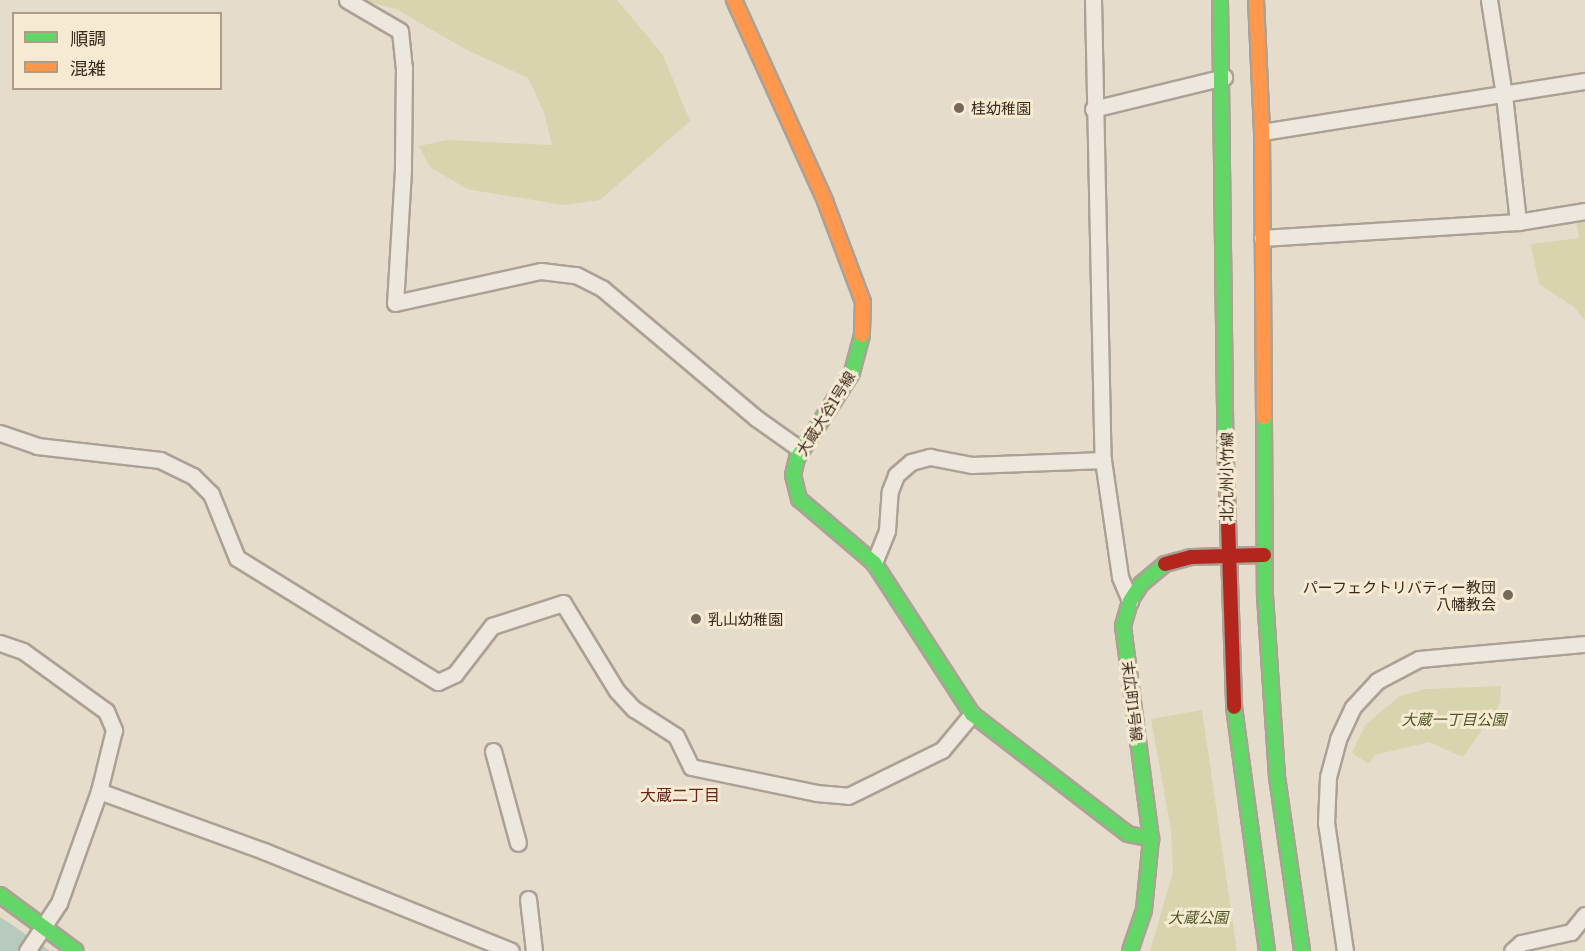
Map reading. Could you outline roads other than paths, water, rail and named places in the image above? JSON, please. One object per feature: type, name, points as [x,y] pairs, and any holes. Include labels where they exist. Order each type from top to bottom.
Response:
[{"type":"main road","name":"大蔵大谷1号線","points":[[734,0],[825,201],[863,302],[861,347],[852,373],[801,450],[793,474],[799,499],[874,563],[972,714],[1128,834],[1151,839]]},
{"type":"main road","name":"北九州小竹線","points":[[1220,0],[1224,76],[1227,556],[1235,725],[1267,951]]},
{"type":"main road","points":[[1256,0],[1262,132],[1264,555],[1277,777],[1302,951]]},
{"type":"main road","name":"末広町1号線","points":[[1130,951],[1144,910],[1151,839],[1124,626],[1130,601],[1140,584],[1162,565],[1191,557],[1264,555]]},
{"type":"main road","points":[[0,894],[46,926],[76,951]]},
{"type":"street","points":[[347,0],[400,31],[404,67],[403,170],[395,303],[541,271],[576,275],[603,289],[756,418],[801,450]]},
{"type":"street","points":[[1093,0],[1092,109],[1103,460],[1120,577],[1130,601]]},
{"type":"street","points":[[1489,0],[1504,95],[1518,222]]},
{"type":"street","points":[[1092,109],[1224,76]]},
{"type":"street","points":[[1262,132],[1585,81]]},
{"type":"street","points":[[1262,238],[1518,222],[1585,212]]},
{"type":"street","points":[[0,433],[38,446],[160,460],[193,477],[211,494],[237,558],[438,682],[454,674],[492,626],[563,603],[617,691],[634,709],[676,736],[691,767],[816,794],[848,796],[942,750],[972,714]]},
{"type":"street","points":[[874,563],[887,530],[893,483],[911,462],[930,457],[972,465],[1103,460]]},
{"type":"street","points":[[0,643],[23,651],[106,711],[114,730],[99,791],[59,903],[31,946]]},
{"type":"street","points":[[1345,951],[1326,823],[1328,777],[1338,739],[1353,707],[1377,681],[1419,658],[1585,644]]},
{"type":"street","points":[[493,751],[518,843]]},
{"type":"street","points":[[99,791],[264,851],[488,947],[511,951]]},
{"type":"street","points":[[528,898],[534,951]]},
{"type":"street","points":[[1512,951],[1521,943],[1571,932],[1585,915]]},
{"type":"place","name":"桂幼稚園","points":[[959,108]]},
{"type":"place","name":"パーフェクトリバティー教団 八幡教会","points":[[1508,595]]},
{"type":"place","name":"乳山幼稚園","points":[[696,619]]},
{"type":"district","name":"大蔵二丁目","points":[[680,794]]},
{"type":"park label","name":"大蔵一丁目公園","points":[[1454,719]]},
{"type":"park label","name":"大蔵公園","points":[[1198,917]]}]
